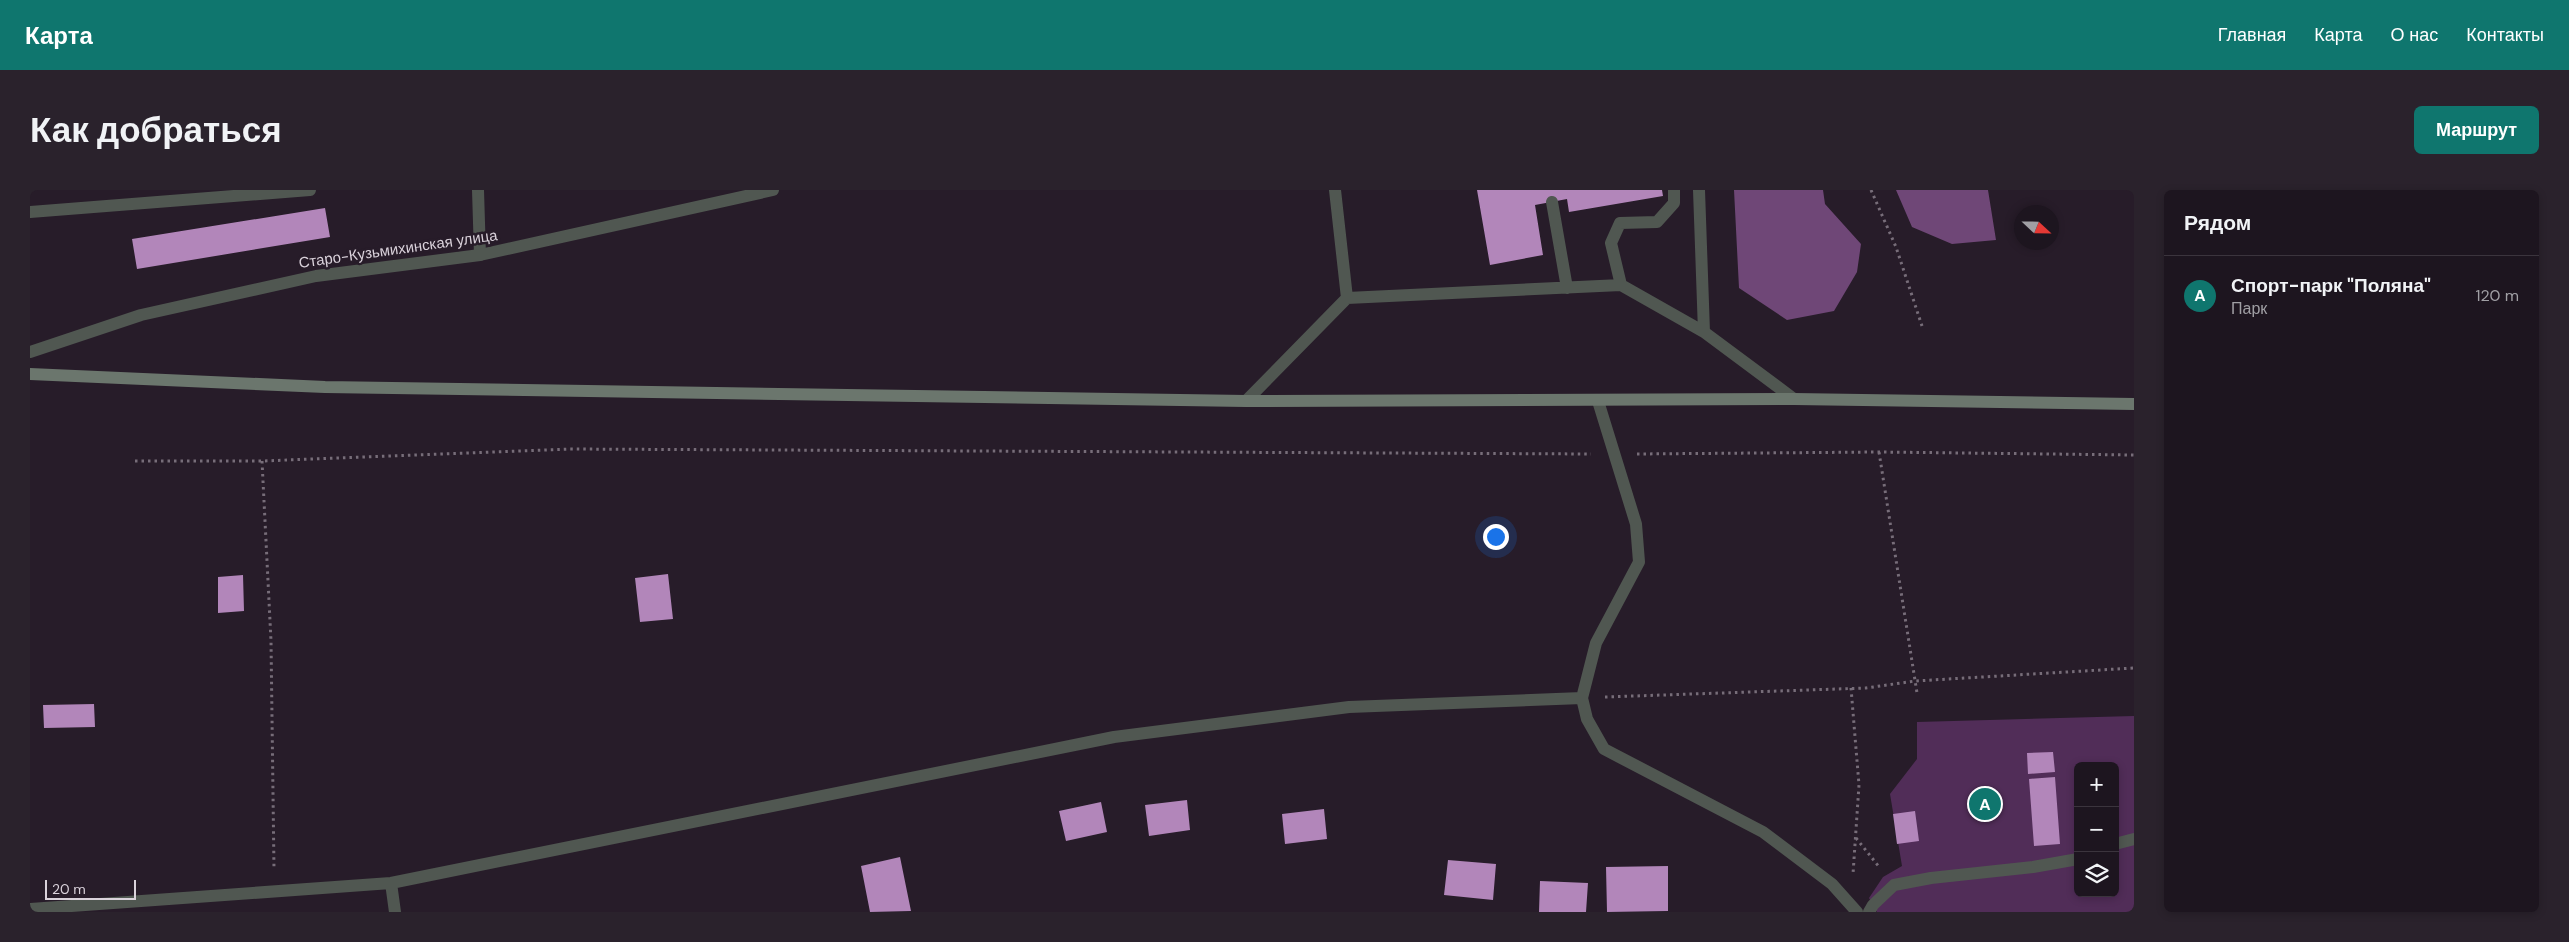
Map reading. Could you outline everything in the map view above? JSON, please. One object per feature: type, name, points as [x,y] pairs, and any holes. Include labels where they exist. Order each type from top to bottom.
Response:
[{"type":"main road","points":[[30,374],[325,387],[1246,400],[1598,401],[1794,399],[2134,404]]},
{"type":"street","points":[[30,212],[310,190]]},
{"type":"street","points":[[478,190],[480,256]]},
{"type":"street","name":"Старо-Кузьмихинская улица","points":[[30,352],[142,315],[316,276],[480,256],[773,190]]},
{"type":"street","points":[[1335,190],[1347,298]]},
{"type":"street","points":[[1621,285],[1611,243],[1620,223],[1657,222],[1674,203],[1674,190]]},
{"type":"street","points":[[1699,190],[1704,332]]},
{"type":"street","points":[[1552,202],[1567,288]]},
{"type":"street","points":[[1246,400],[1347,298],[1621,285],[1704,332],[1794,399]]},
{"type":"street","points":[[1598,401],[1636,524],[1639,562],[1596,643],[1582,698],[1587,720],[1604,749],[1763,832],[1832,884],[1854,909]]},
{"type":"street","points":[[30,909],[390,883],[1114,737],[1349,707],[1582,698]]},
{"type":"street","points":[[2119,843],[2134,839]]},
{"type":"street","points":[[1869,912],[1873,905],[1894,885],[1931,878],[2033,867],[2074,860]]},
{"type":"street","points":[[390,883],[395,912]]},
{"type":"path","points":[[1871,190],[1896,247],[1922,326]]},
{"type":"path","points":[[135,461],[262,461],[570,449],[1613,454],[1879,452],[2134,455]]},
{"type":"path","points":[[1879,452],[1917,693]]},
{"type":"path","points":[[262,461],[271,641],[274,892]]},
{"type":"path","points":[[1582,698],[1850,688],[2134,668]]},
{"type":"path","points":[[1850,688],[1859,785],[1855,838],[1854,909]]},
{"type":"path","points":[[1855,838],[1894,885]]},
{"type":"shaded area","points":[[1734,190],[1823,190],[1825,204],[1861,244],[1857,272],[1834,311],[1787,320],[1739,288]]},
{"type":"shaded area","points":[[1896,190],[1988,190],[1996,240],[1952,244],[1912,227]]},
{"type":"shaded area","points":[[2134,716],[2134,912],[1877,912],[1869,898],[1883,877],[1902,866],[1890,794],[1917,759],[1917,722]]},
{"type":"building","points":[[1477,190],[1662,190],[1663,196],[1569,212],[1567,199],[1535,205],[1543,255],[1490,265]]},
{"type":"building","points":[[325,208],[330,237],[137,269],[132,239]]},
{"type":"building","points":[[668,574],[673,619],[640,622],[635,578]]},
{"type":"building","points":[[243,575],[244,611],[218,613],[218,577]]},
{"type":"building","points":[[94,704],[95,727],[44,728],[43,705]]},
{"type":"building","points":[[2053,752],[2055,772],[2028,774],[2027,753]]},
{"type":"building","points":[[2055,777],[2060,844],[2034,846],[2029,779]]},
{"type":"building","points":[[1187,800],[1190,830],[1149,836],[1145,805]]},
{"type":"building","points":[[1101,802],[1107,832],[1066,841],[1059,811]]},
{"type":"building","points":[[1324,809],[1327,839],[1285,844],[1282,814]]},
{"type":"building","points":[[1915,811],[1919,841],[1897,844],[1893,814]]},
{"type":"building","points":[[900,857],[911,911],[870,912],[861,866]]},
{"type":"building","points":[[1448,860],[1496,864],[1493,900],[1444,895]]},
{"type":"building","points":[[1668,866],[1668,911],[1607,912],[1606,867]]},
{"type":"building","points":[[1540,881],[1588,883],[1586,912],[1539,912]]},
{"type":"place","name":"Спорт-парк \"Поляна\"","points":[[1985,804]]}]
